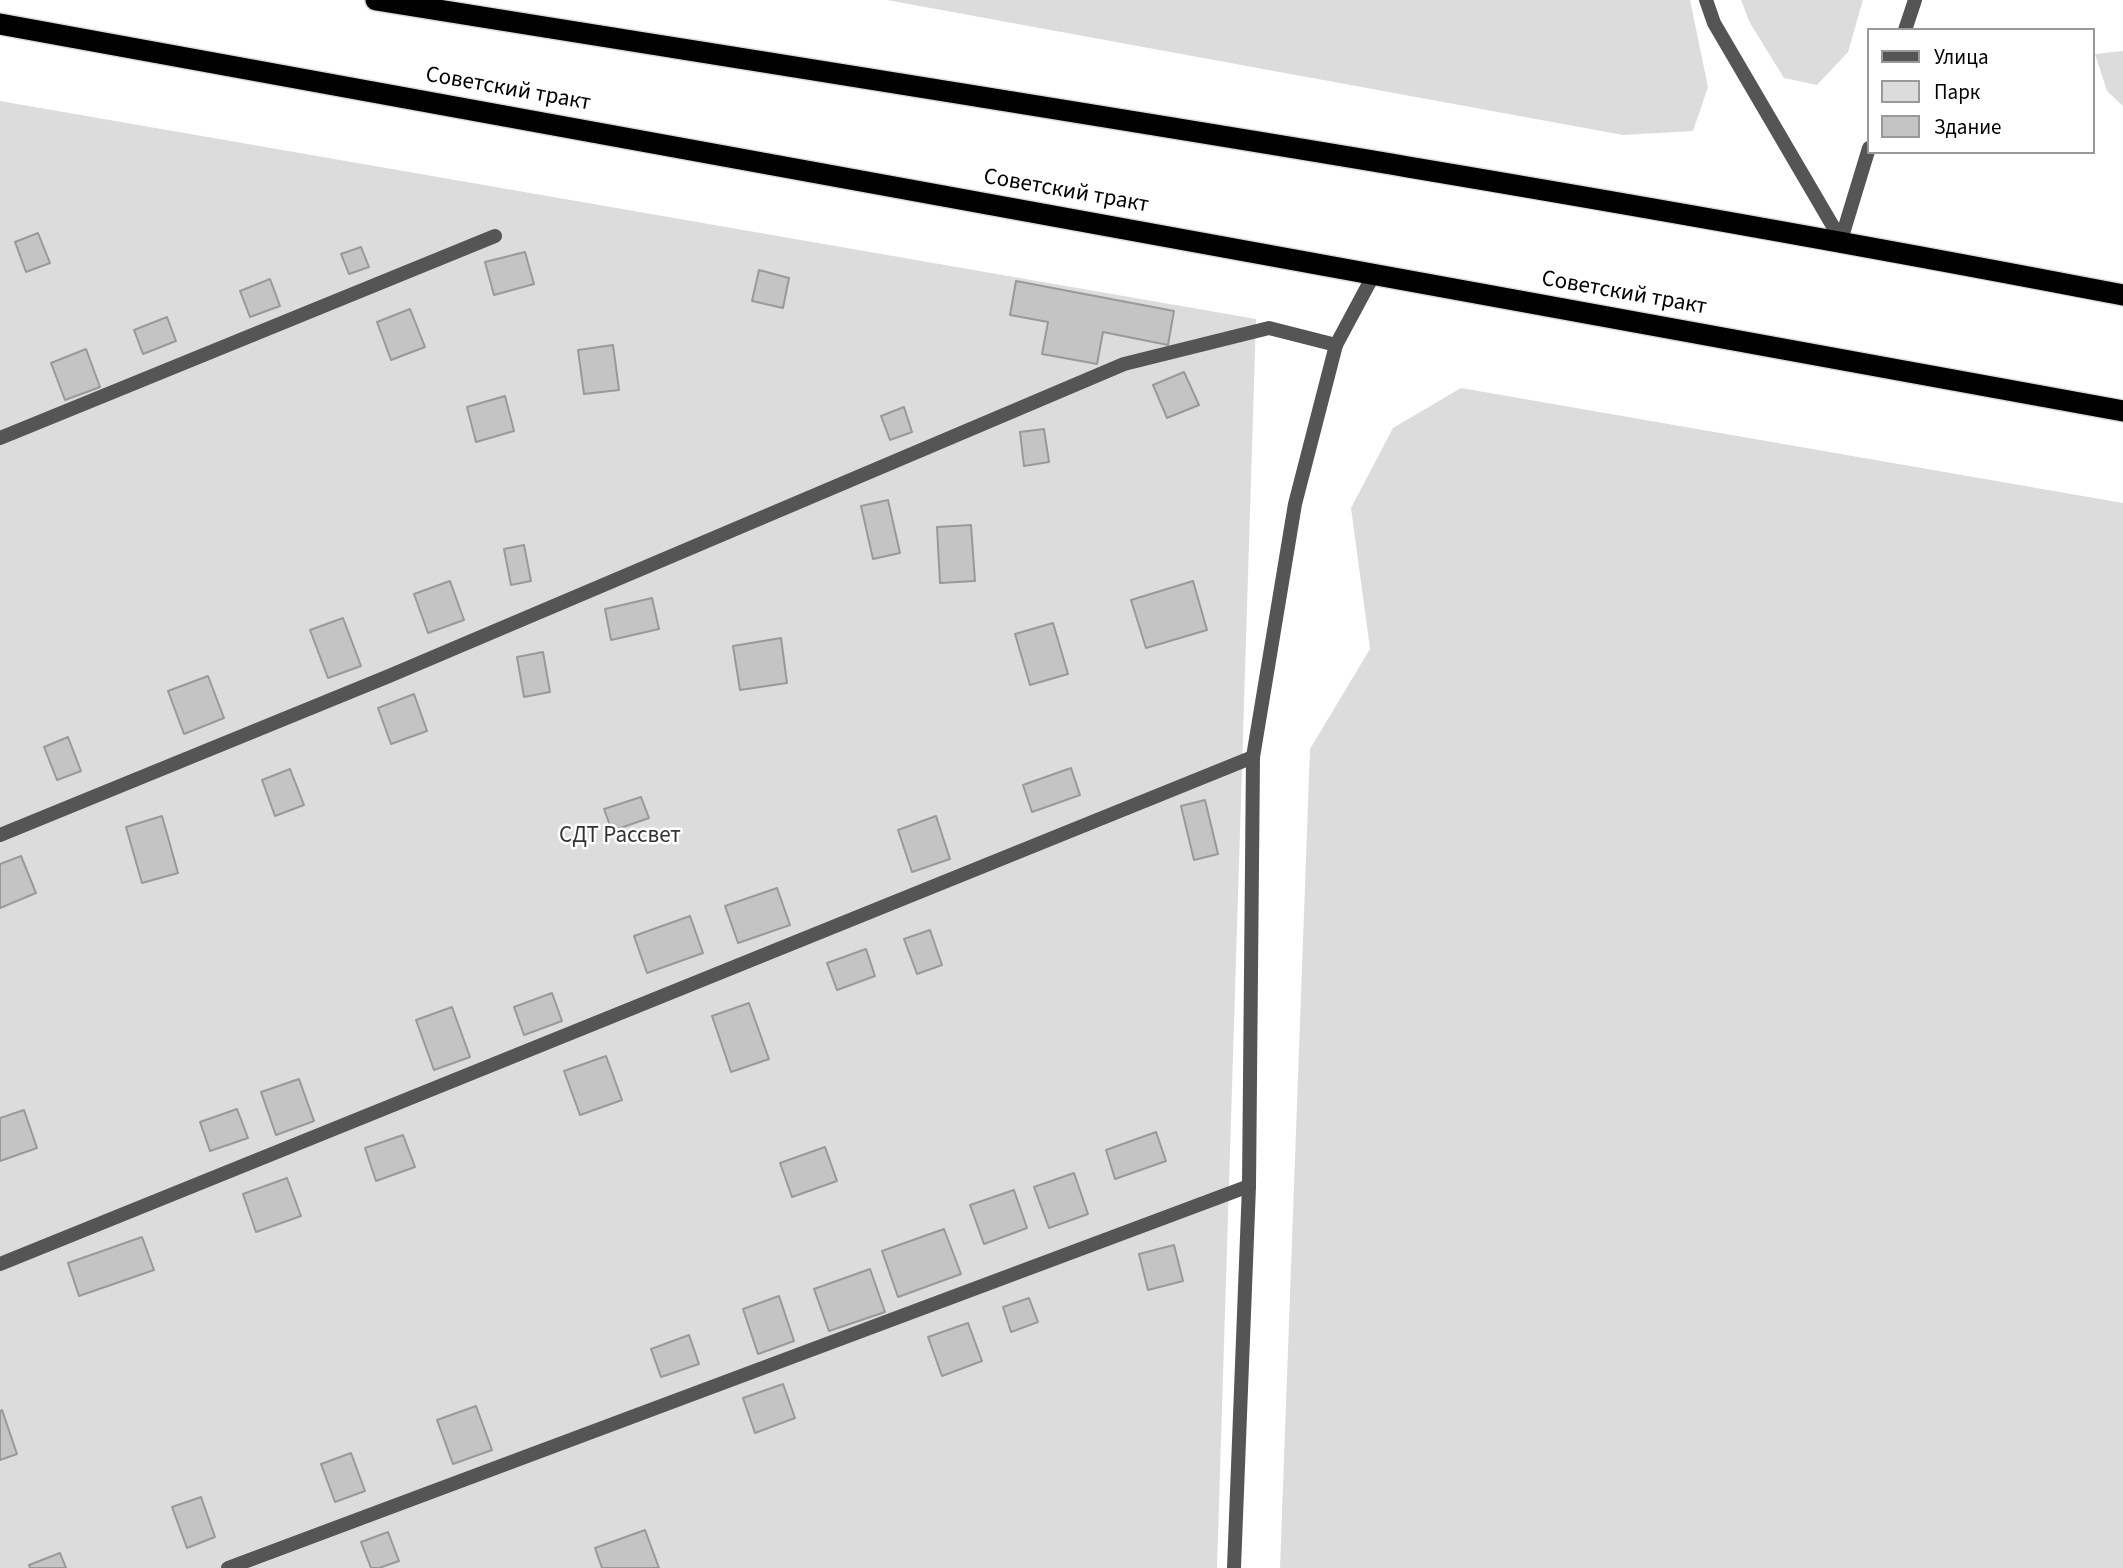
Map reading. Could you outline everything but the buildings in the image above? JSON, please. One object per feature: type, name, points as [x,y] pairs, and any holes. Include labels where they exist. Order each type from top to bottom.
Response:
[{"type":"highway","points":[[376,0],[1413,167],[1841,240],[2123,295]]},
{"type":"highway","name":"Советский тракт","points":[[0,24],[2123,411]]},
{"type":"street","points":[[1706,0],[1714,23],[1841,240]]},
{"type":"street","points":[[1907,28],[1915,0]]},
{"type":"street","points":[[1841,240],[1868,151]]},
{"type":"street","points":[[0,438],[495,236]]},
{"type":"street","points":[[1234,1568],[1249,1186],[1253,757],[1295,504],[1336,345],[1373,275]]},
{"type":"street","points":[[0,835],[389,676],[1124,364],[1269,328],[1336,345]]},
{"type":"street","points":[[0,1264],[1253,757]]},
{"type":"street","points":[[228,1568],[1249,1186]]},
{"type":"green space","points":[[887,0],[1690,0],[1708,87],[1693,131],[1623,135]]},
{"type":"green space","points":[[1741,0],[1863,0],[1848,52],[1817,85],[1784,78],[1750,23]]},
{"type":"green space","points":[[2123,51],[2123,106],[2107,91],[2095,54]]},
{"type":"green space","name":"СДТ Рассвет","points":[[0,101],[1256,319],[1217,1568],[0,1568]]},
{"type":"green space","points":[[1461,388],[2123,503],[2123,1568],[1280,1568],[1310,749],[1370,649],[1351,508],[1393,428]]}]
